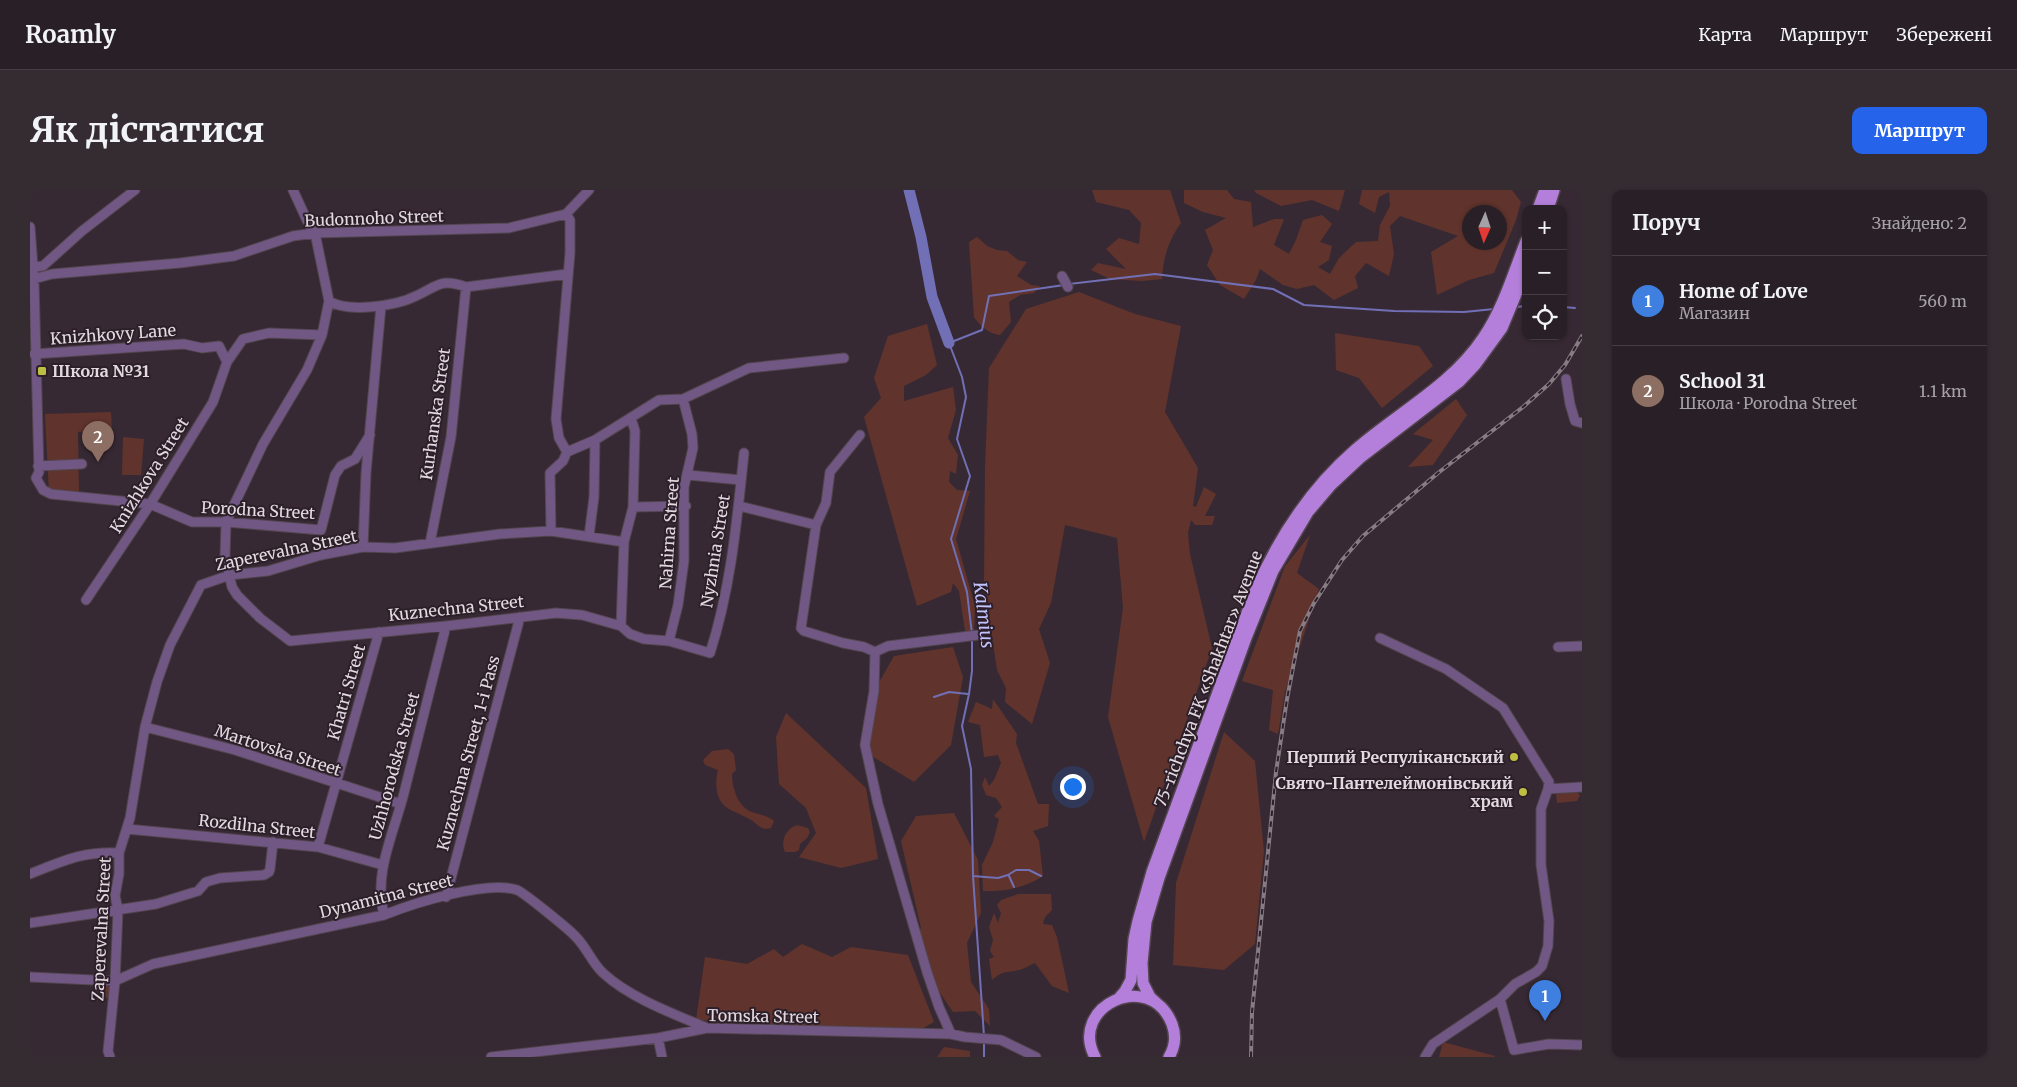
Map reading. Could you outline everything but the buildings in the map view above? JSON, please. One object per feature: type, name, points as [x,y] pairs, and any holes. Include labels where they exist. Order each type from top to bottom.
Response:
[{"type":"main road","points":[[1542,205],[1545,190]]},
{"type":"main road","points":[[1544,205],[1554,190]]},
{"type":"main road","name":"75-richchya FK «Shakhtar» Avenue","points":[[1119,998],[1131,980],[1134,939],[1143,900],[1251,602],[1268,561],[1285,531],[1326,477],[1356,449],[1451,374],[1483,338],[1502,303],[1523,250]]},
{"type":"main road","name":"75-richchya FK «Shakhtar» Avenue","points":[[1162,1008],[1150,997],[1144,988],[1142,963],[1146,922],[1159,878],[1261,598],[1287,543],[1308,512],[1331,485],[1360,458],[1459,382],[1475,365],[1502,328],[1522,280]]},
{"type":"main road","points":[[1095,1057],[1090,1043],[1090,1032],[1094,1020],[1104,1007],[1119,998],[1134,996],[1156,1003],[1169,1018],[1173,1028],[1174,1040],[1169,1057]]},
{"type":"street","points":[[43,266],[82,231],[134,190]]},
{"type":"street","points":[[226,522],[262,444],[307,370],[322,334],[329,301],[315,233],[310,227],[299,195],[293,190]]},
{"type":"street","points":[[576,190],[578,202]]},
{"type":"street","points":[[567,452],[559,438],[556,419],[571,234],[570,220],[566,214],[589,190]]},
{"type":"street","name":"Budonnoho Street","points":[[32,280],[52,274],[180,263],[234,256],[294,236],[315,233],[509,228],[566,214]]},
{"type":"street","points":[[30,227],[33,266],[38,466],[33,479]]},
{"type":"street","points":[[33,266],[43,266],[52,274]]},
{"type":"street","points":[[329,301],[337,306],[381,306],[415,297],[436,284],[453,283],[466,287],[567,274]]},
{"type":"street","points":[[1062,276],[1068,287]]},
{"type":"street","name":"Kurhanska Street","points":[[430,543],[451,438],[466,287]]},
{"type":"street","name":"Porodna Street","points":[[363,547],[366,473],[381,306]]},
{"type":"street","points":[[227,362],[243,339],[269,333],[322,334]]},
{"type":"street","name":"Knizhkovy Lane","points":[[34,354],[184,344],[202,348],[219,346],[227,362]]},
{"type":"street","points":[[551,531],[550,473],[563,461],[567,452],[595,440],[659,400],[683,398],[749,368],[844,358]]},
{"type":"street","name":"Knizhkova Street","points":[[86,600],[150,504],[213,402],[227,362]]},
{"type":"street","points":[[1566,379],[1575,421],[1582,424]]},
{"type":"street","name":"Nahirna Street","points":[[669,641],[678,604],[684,561],[686,506],[684,486],[693,448],[692,434],[683,398]]},
{"type":"street","points":[[621,626],[624,542],[633,506],[635,431],[631,418]]},
{"type":"street","name":"Porodna Street","points":[[33,479],[43,490],[51,494],[150,504],[192,522],[226,522],[322,530],[335,475],[341,466],[356,459],[370,435]]},
{"type":"street","points":[[860,435],[830,472],[826,503],[816,525],[801,628],[804,631],[843,643],[864,647],[875,652],[888,646],[978,635]]},
{"type":"street","points":[[589,536],[594,497],[595,440]]},
{"type":"street","name":"Nyzhnia Street","points":[[710,653],[732,557],[744,453]]},
{"type":"street","points":[[38,466],[82,464]]},
{"type":"street","points":[[688,475],[741,480]]},
{"type":"street","points":[[633,506],[686,506]]},
{"type":"street","points":[[739,506],[816,525]]},
{"type":"street","name":"Kuznechna Street","points":[[226,522],[224,557],[232,587],[246,606],[290,641],[556,613],[582,616],[621,626],[630,634],[644,639],[669,641],[710,653]]},
{"type":"street","name":"Zaperevalna Street","points":[[110,1057],[108,1051],[115,982],[118,910],[115,896],[119,874],[119,853],[130,818],[145,727],[157,682],[170,645],[201,585],[230,575],[268,571],[321,555],[363,547],[395,548],[500,534],[551,531],[624,542]]},
{"type":"street","name":"Kuznechna Street, 1-i Pass","points":[[446,897],[520,617]]},
{"type":"street","name":"Uzhhorodska Street","points":[[384,915],[380,899],[383,865],[401,804],[446,626]]},
{"type":"street","name":"Khatri Street","points":[[318,847],[379,632]]},
{"type":"street","points":[[1380,638],[1446,669],[1503,708],[1549,782],[1541,809],[1541,865],[1549,921],[1546,957],[1542,966],[1536,972],[1514,984],[1500,999],[1433,1044],[1425,1057]]},
{"type":"street","points":[[1558,647],[1582,646]]},
{"type":"street","points":[[875,652],[874,691],[866,744],[885,831],[927,972],[951,1034]]},
{"type":"street","name":"Martovska Street","points":[[145,727],[235,750],[401,804]]},
{"type":"street","points":[[1548,789],[1582,788]]},
{"type":"street","name":"Rozdilna Street","points":[[127,829],[318,847],[383,865]]},
{"type":"street","points":[[30,923],[156,904],[198,891],[206,882],[220,878],[264,875],[270,869],[273,842]]},
{"type":"street","points":[[30,874],[75,856],[99,852],[119,853]]},
{"type":"street","name":"Dynamitna Street","points":[[30,977],[115,982],[153,964],[384,915],[414,903],[491,887],[519,890],[575,936],[603,973],[657,1006],[707,1028]]},
{"type":"street","points":[[1500,999],[1514,1050],[1550,1044],[1582,1045]]},
{"type":"street","name":"Tomska Street","points":[[491,1057],[658,1038],[707,1028],[951,1034],[977,1038],[994,1038],[1014,1045],[1036,1057]]},
{"type":"street","points":[[658,1038],[662,1057]]},
{"type":"shaded area","points":[[1092,190],[1170,190],[1181,223],[1167,249],[1162,279],[1142,281],[1110,279],[1091,270],[1098,263],[1126,269],[1106,249],[1119,238],[1139,244],[1141,223],[1129,210],[1096,202]]},
{"type":"shaded area","points":[[1184,190],[1227,190],[1234,199],[1251,202],[1253,227],[1274,219],[1284,219],[1274,245],[1289,254],[1303,220],[1322,215],[1332,224],[1320,242],[1332,246],[1329,260],[1318,267],[1330,274],[1339,258],[1356,242],[1378,241],[1380,225],[1390,206],[1389,192],[1379,197],[1375,213],[1359,204],[1362,190],[1512,190],[1521,202],[1507,242],[1507,205],[1462,205],[1462,250],[1504,250],[1494,273],[1469,280],[1437,295],[1431,252],[1458,236],[1400,216],[1390,226],[1394,254],[1389,276],[1366,263],[1355,276],[1358,288],[1334,300],[1314,285],[1297,289],[1283,285],[1260,269],[1256,280],[1244,299],[1220,285],[1207,265],[1213,250],[1205,230],[1226,218],[1203,212],[1184,203]]},
{"type":"shaded area","points":[[1254,190],[1345,190],[1339,211],[1312,200],[1281,206],[1256,193]]},
{"type":"shaded area","points":[[977,237],[987,246],[1007,251],[1018,260],[1027,262],[1017,276],[1031,285],[1040,286],[1034,293],[1020,295],[1009,302],[1011,322],[1000,335],[985,329],[974,317],[969,242]]},
{"type":"shaded area","points":[[1079,292],[1135,314],[1181,326],[1165,412],[1198,468],[1193,506],[1196,507],[1204,487],[1216,494],[1205,516],[1215,516],[1212,525],[1195,525],[1191,520],[1188,533],[1190,554],[1212,648],[1144,842],[1108,717],[1123,608],[1117,538],[1065,525],[1051,603],[1039,629],[1050,663],[1032,724],[1005,702],[1006,688],[997,670],[984,584],[985,467],[989,368],[1026,309]]},
{"type":"shaded area","points":[[927,324],[937,365],[926,375],[904,386],[904,401],[953,387],[956,410],[948,438],[958,455],[956,474],[950,471],[949,482],[957,490],[970,491],[956,539],[975,606],[974,632],[965,631],[959,591],[953,583],[951,592],[917,606],[864,417],[881,398],[874,378],[888,336]]},
{"type":"shaded area","points":[[1335,333],[1419,346],[1433,366],[1382,408],[1359,378],[1336,370]]},
{"type":"shaded area","points":[[1456,399],[1467,415],[1433,465],[1408,467],[1433,440],[1413,434]]},
{"type":"shaded area","points":[[111,412],[112,430],[78,432],[79,494],[49,493],[45,414]]},
{"type":"shaded area","points":[[123,437],[144,439],[141,475],[122,475]]},
{"type":"shaded area","points":[[1310,535],[1297,573],[1319,589],[1285,692],[1278,734],[1269,730],[1273,690],[1242,681],[1285,566]]},
{"type":"shaded area","points":[[953,647],[963,677],[951,745],[914,782],[862,750],[877,686],[894,656]]},
{"type":"shaded area","points":[[993,699],[1017,734],[1016,743],[1038,804],[1049,804],[1048,826],[1033,831],[1039,841],[1043,876],[1029,884],[1014,888],[999,891],[983,891],[982,865],[993,842],[999,819],[994,816],[1002,807],[996,798],[986,795],[982,785],[985,777],[989,786],[994,780],[1001,763],[998,755],[984,757],[980,725],[968,722],[976,702],[992,709]]},
{"type":"shaded area","points":[[786,713],[866,788],[878,859],[841,868],[799,857],[816,833],[806,808],[779,784],[776,737]]},
{"type":"shaded area","points":[[1224,732],[1255,761],[1264,851],[1255,944],[1224,970],[1173,965],[1176,883]]},
{"type":"shaded area","points":[[728,749],[734,754],[736,770],[732,774],[732,779],[737,796],[747,810],[766,816],[774,821],[771,828],[765,829],[760,827],[722,804],[716,784],[718,770],[705,765],[703,760],[712,751]]},
{"type":"shaded area","points":[[1576,792],[1580,795],[1577,801],[1557,803],[1556,794]]},
{"type":"shaded area","points":[[954,813],[978,860],[981,913],[967,943],[971,982],[989,1009],[990,1026],[975,1011],[953,1012],[934,984],[917,932],[921,928],[901,841],[916,816]]},
{"type":"shaded area","points":[[797,825],[808,828],[810,832],[807,838],[800,844],[799,850],[785,852],[783,843],[785,836],[790,829]]},
{"type":"shaded area","points":[[1018,894],[1051,894],[1052,910],[1045,917],[1043,924],[1052,925],[1057,937],[1069,993],[1052,986],[1035,963],[1021,969],[1002,973],[992,980],[989,959],[994,957],[990,951],[993,940],[989,927],[994,913],[998,923],[1001,913],[997,905],[1001,900]]},
{"type":"shaded area","points":[[802,944],[832,957],[851,947],[908,955],[934,1022],[916,1032],[696,1020],[705,957],[747,964],[774,949],[783,957]]},
{"type":"shaded area","points":[[96,985],[108,986],[112,993],[110,998],[100,997],[96,992]]},
{"type":"shaded area","points":[[1443,1042],[1495,1056],[1495,1057],[1439,1057]]},
{"type":"shaded area","points":[[944,1047],[970,1051],[970,1057],[937,1057]]},
{"type":"waterway","name":"Kalmius","points":[[909,190],[921,237],[932,297],[949,343]]},
{"type":"waterway","points":[[1069,284],[1155,274],[1273,289],[1304,305],[1394,311],[1464,312],[1494,309]]},
{"type":"waterway","name":"Kalmius","points":[[972,634],[967,592],[951,539],[970,476],[957,439],[966,397],[962,377],[949,343],[982,330],[989,296],[1064,285]]},
{"type":"waterway","points":[[1516,307],[1522,306]]},
{"type":"waterway","points":[[1567,307],[1575,308]]},
{"type":"waterway","name":"Kalmius","points":[[972,638],[972,671],[962,726],[971,769],[973,876],[984,1036]]},
{"type":"waterway","points":[[934,697],[949,692],[968,694]]},
{"type":"waterway","points":[[973,876],[998,878],[1016,870],[1029,870],[1041,876]]},
{"type":"waterway","points":[[1009,876],[1014,887]]},
{"type":"waterway","name":"Kalmius","points":[[984,1041],[984,1057]]},
{"type":"railway","points":[[1251,1057],[1252,1012],[1276,772],[1300,631],[1314,603],[1342,560],[1363,536],[1549,384],[1565,365],[1582,336]]},
{"type":"place","name":"Школа №31","points":[[42,371]]},
{"type":"place","name":"School 31","points":[[98,462]]},
{"type":"place","name":"Перший Респуліканський","points":[[1514,757]]},
{"type":"place","name":"Свято-Пантелеймонівський храм","points":[[1523,792]]},
{"type":"place","name":"Home of Love","points":[[1545,1021]]}]
